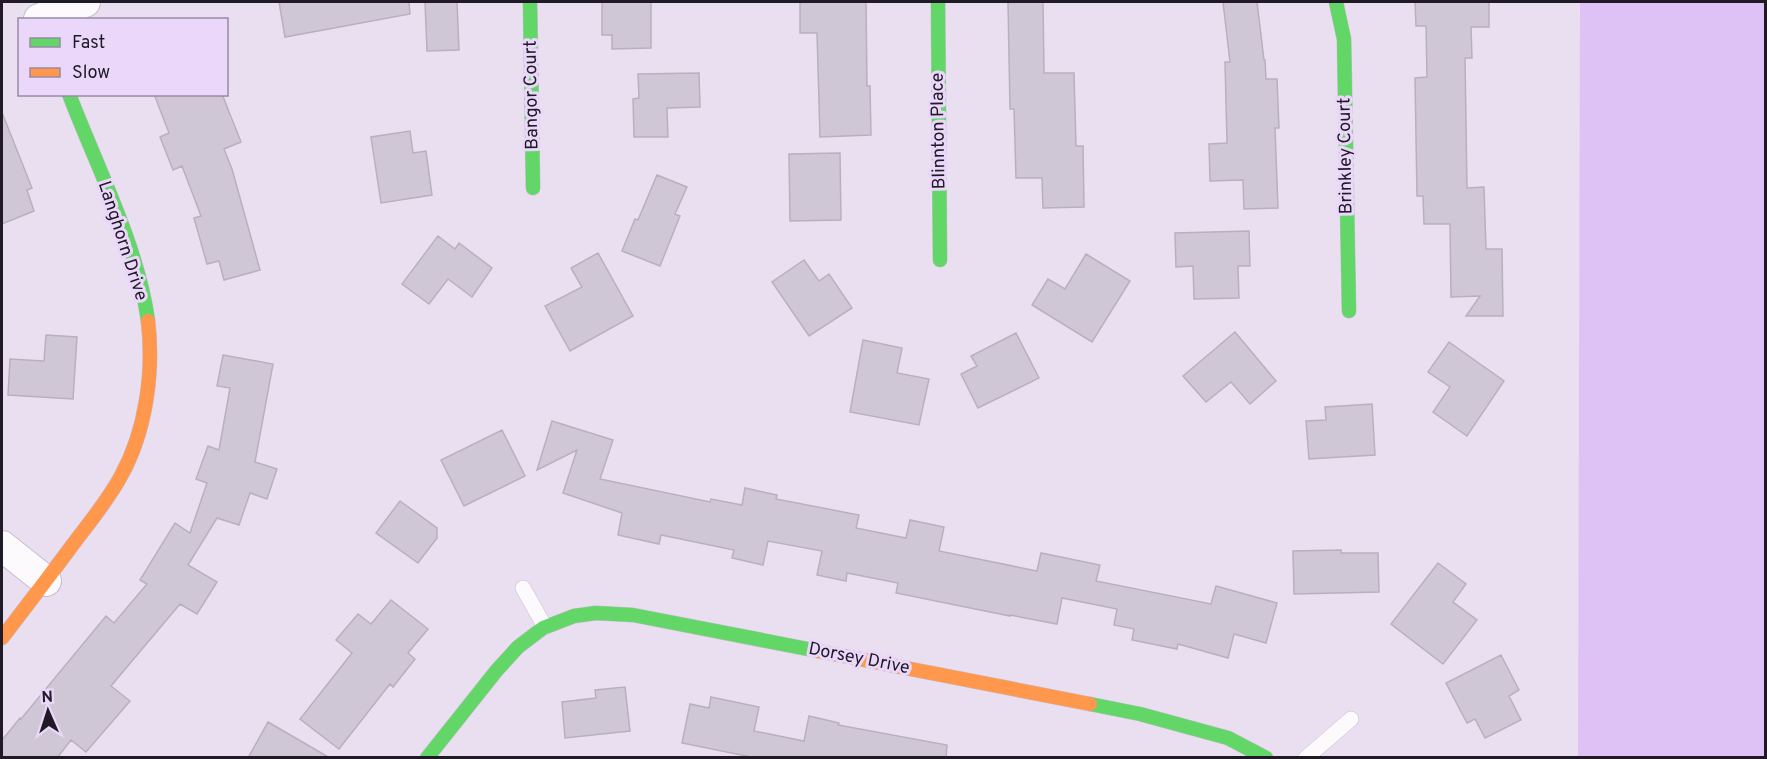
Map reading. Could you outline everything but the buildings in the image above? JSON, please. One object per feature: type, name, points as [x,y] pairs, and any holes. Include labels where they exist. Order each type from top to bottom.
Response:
[{"type":"street","points":[[32,2],[39,18]]},
{"type":"street","points":[[42,18],[85,2]]},
{"type":"street","name":"Bangor Court","points":[[530,2],[533,188]]},
{"type":"street","name":"Blinnton Place","points":[[938,2],[940,260]]},
{"type":"street","name":"Brinkley Court","points":[[1336,2],[1344,39],[1349,311]]},
{"type":"street","name":"Langhorn Drive","points":[[2,638],[109,496],[125,469],[134,445],[147,393],[149,342],[142,288],[126,240],[70,96]]},
{"type":"street","points":[[2,546],[46,581]]},
{"type":"street","name":"Dorsey Drive","points":[[427,758],[504,659],[523,642],[545,627],[575,616],[604,614],[633,615],[1140,714],[1228,738],[1266,758]]},
{"type":"lane","points":[[523,588],[545,627]]},
{"type":"lane","points":[[1306,758],[1351,719]]},
{"type":"shaded area","points":[[1580,2],[1765,2],[1765,757],[1578,757]]},
{"type":"traffic: fast","points":[[530,2],[533,188]]},
{"type":"traffic: fast","points":[[938,2],[940,260]]},
{"type":"traffic: fast","points":[[1336,2],[1344,39],[1349,311]]},
{"type":"traffic: fast","points":[[70,96],[126,235],[143,293],[148,321]]},
{"type":"traffic: fast","points":[[427,758],[518,647],[543,628],[574,616],[596,613],[633,615],[818,651]]},
{"type":"traffic: fast","points":[[1090,704],[1140,714],[1228,738],[1266,758]]},
{"type":"traffic: slow","points":[[2,638],[104,504],[130,459],[142,421],[149,381],[148,321]]},
{"type":"traffic: slow","points":[[818,651],[1090,704]]}]
